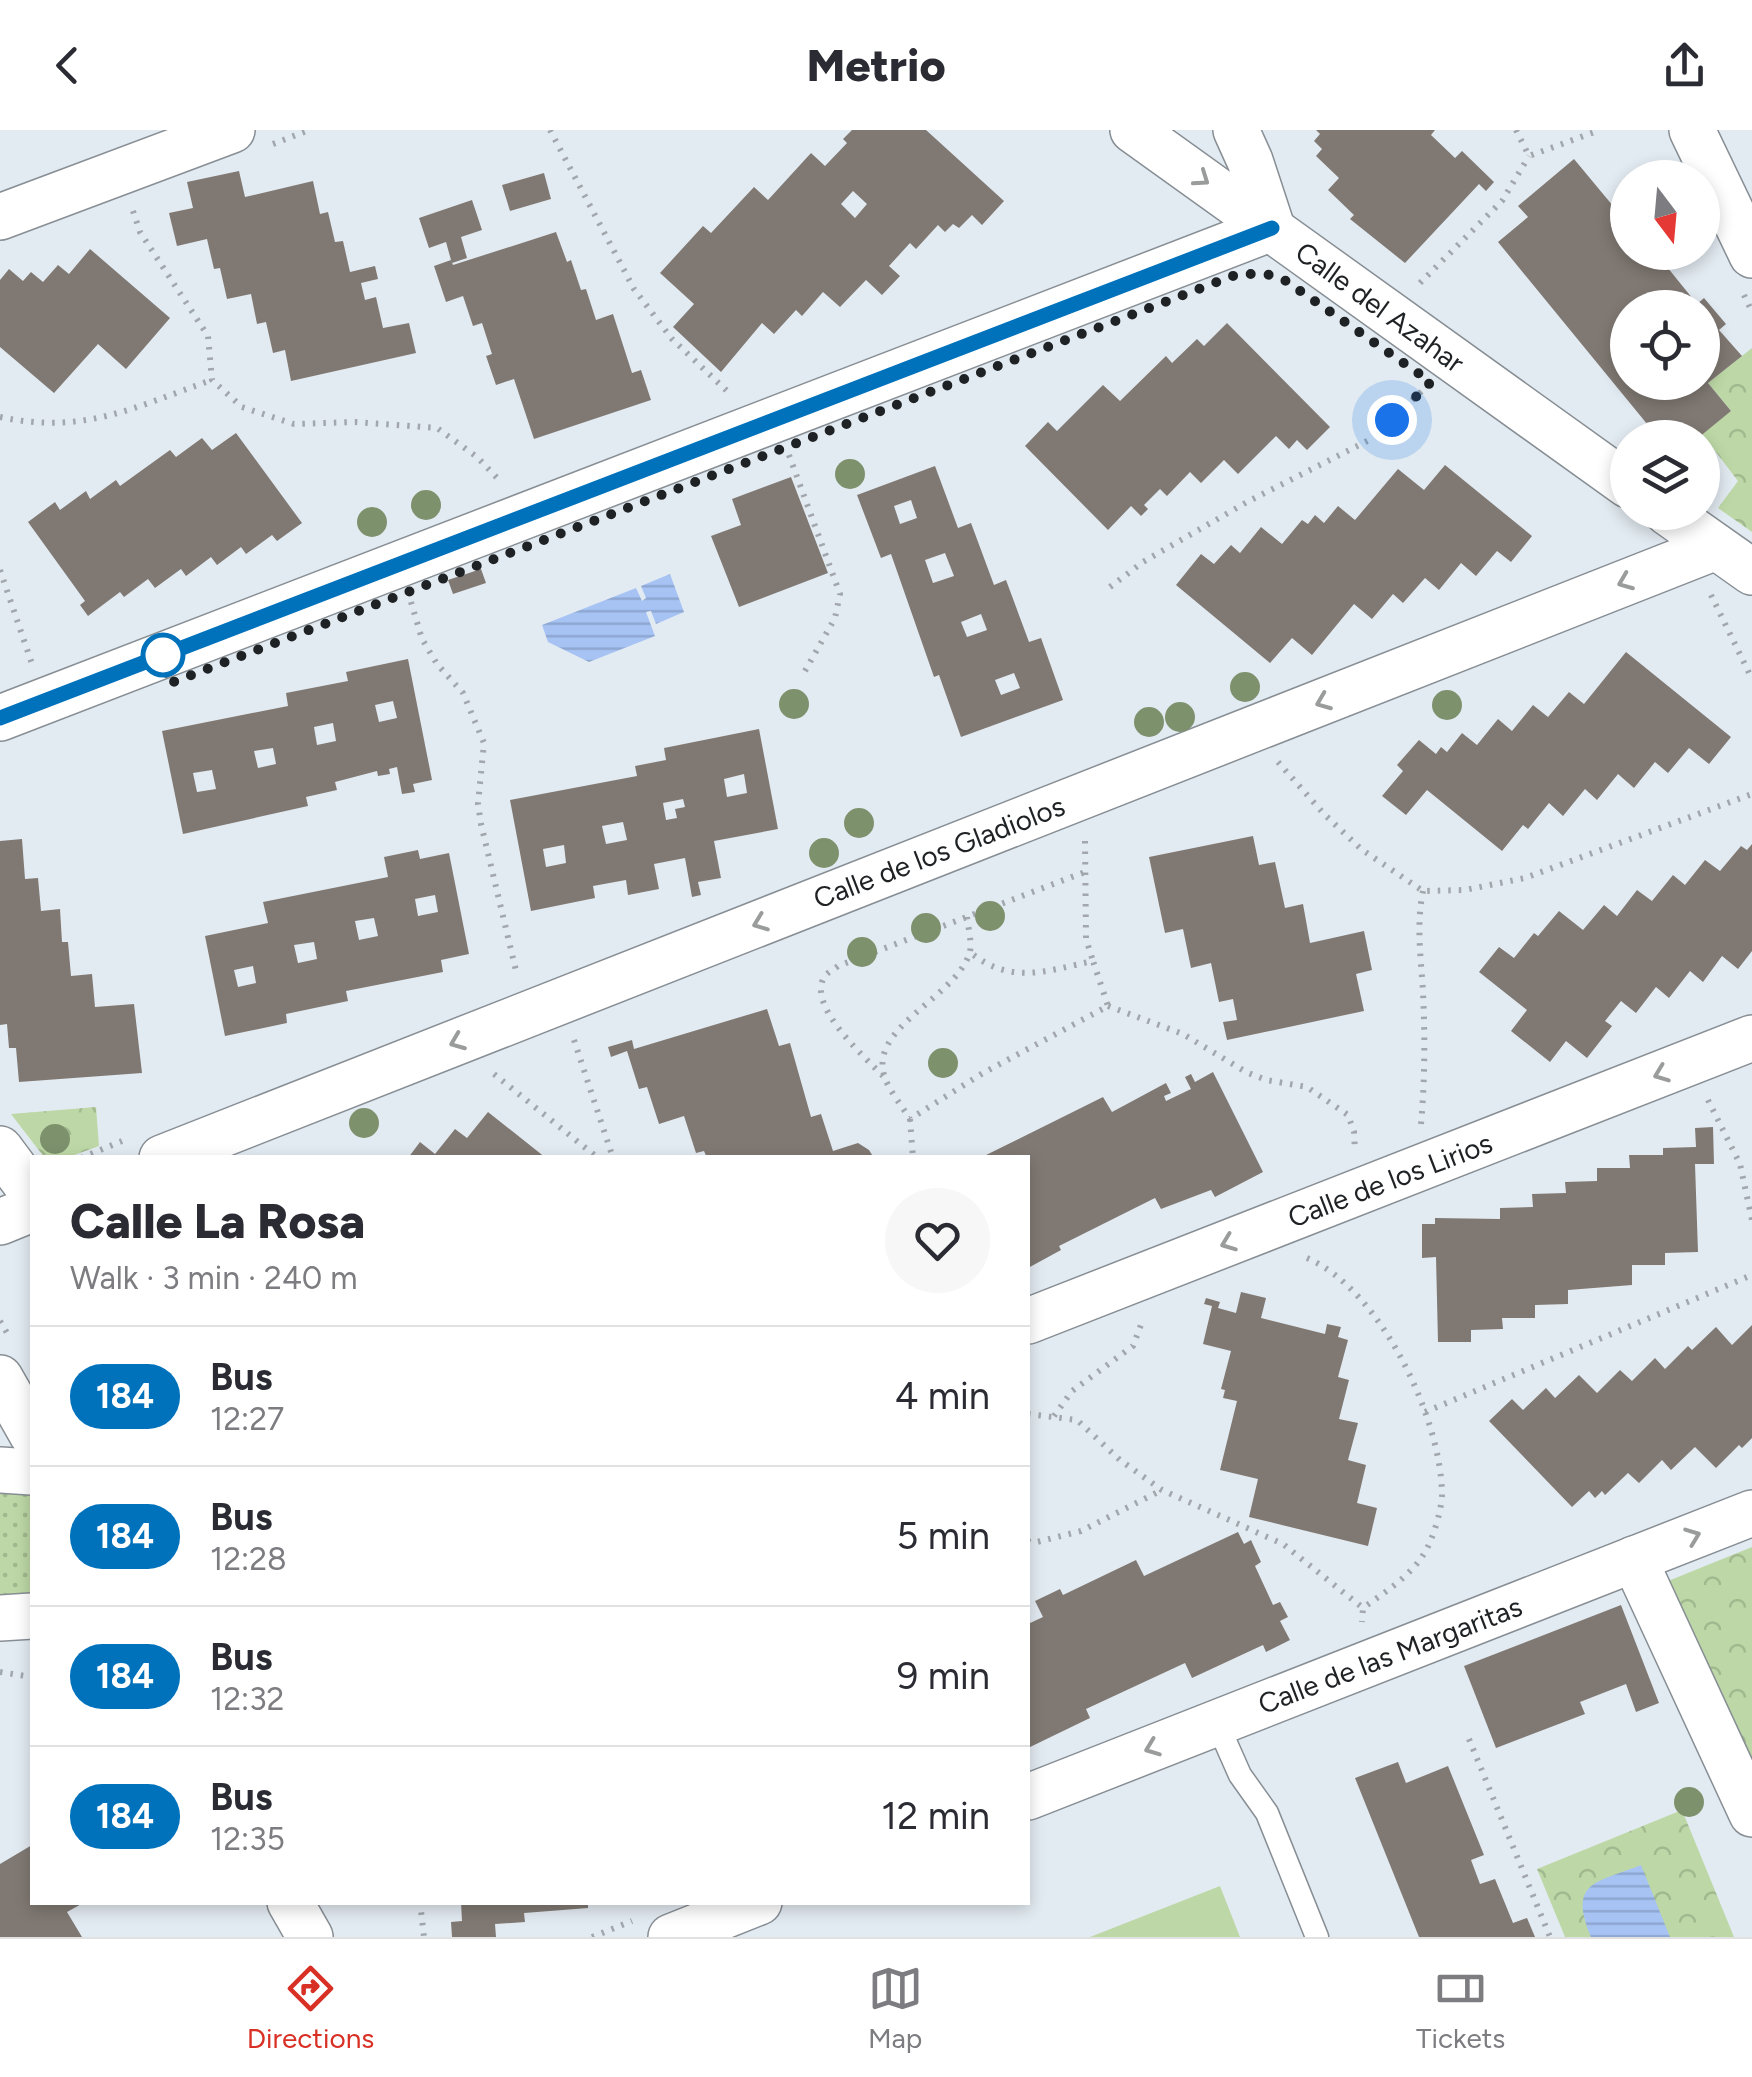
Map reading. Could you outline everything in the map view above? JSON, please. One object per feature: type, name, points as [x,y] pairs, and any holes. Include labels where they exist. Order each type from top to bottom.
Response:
[{"type":"street","points":[[0,217],[232,130]]},
{"type":"street","name":"Calle del Azahar","points":[[1132,130],[1610,471]]},
{"type":"street","points":[[0,718],[1272,228],[1236,130]]},
{"type":"street","points":[[1692,130],[1752,254]]},
{"type":"street","points":[[1693,530],[1733,558],[1752,601]]},
{"type":"street","name":"Calle de los Gladiolos","points":[[170,1155],[1733,558]]},
{"type":"street","name":"Calle de los Lirios","points":[[1030,1320],[1752,1038]]},
{"type":"street","points":[[0,1149],[30,1189]]},
{"type":"street","points":[[0,1222],[30,1210]]},
{"type":"street","points":[[0,1378],[30,1430]]},
{"type":"street","points":[[0,1470],[30,1472]]},
{"type":"street","name":"Calle de las Margaritas","points":[[1030,1796],[1752,1513]]},
{"type":"street","points":[[1634,1560],[1752,1814]]},
{"type":"street","points":[[292,1905],[310,1937]]},
{"type":"street","points":[[672,1937],[752,1905]]},
{"type":"lane","points":[[1218,1723],[1240,1776],[1267,1813],[1316,1937]]},
{"type":"path","points":[[550,130],[634,290],[672,339],[739,402]]},
{"type":"path","points":[[1516,130],[1529,156]]},
{"type":"path","points":[[1408,296],[1502,201],[1529,156],[1600,130]]},
{"type":"path","points":[[129,199],[140,232],[208,336],[212,380],[242,407],[294,424],[356,422],[437,428],[476,456],[506,492]]},
{"type":"path","points":[[0,417],[67,424],[107,418],[212,380]]},
{"type":"path","points":[[1110,588],[1143,562],[1230,512],[1373,438],[1431,382]]},
{"type":"path","points":[[787,448],[840,594],[835,618],[804,671]]},
{"type":"path","points":[[0,570],[35,672]]},
{"type":"path","points":[[408,591],[422,639],[437,664],[463,693],[484,743],[478,804],[520,984]]},
{"type":"path","points":[[1270,753],[1361,849],[1423,891],[1465,890],[1525,878],[1752,794]]},
{"type":"path","points":[[913,1155],[910,1118],[885,1078],[847,1039],[825,1008],[820,994],[824,976],[838,966],[1085,872],[1086,939],[1108,1006]]},
{"type":"path","points":[[1420,1136],[1425,1086],[1417,920],[1423,891]]},
{"type":"path","points":[[885,1078],[882,1061],[887,1044],[898,1028],[931,1004],[954,980],[970,953],[967,917]]},
{"type":"path","points":[[970,953],[988,967],[1020,974],[1094,961]]},
{"type":"path","points":[[910,1118],[1108,1006],[1183,1034],[1246,1072],[1307,1087],[1326,1098],[1348,1115],[1354,1132],[1355,1162]]},
{"type":"path","points":[[570,1028],[611,1155]]},
{"type":"path","points":[[480,1064],[594,1155]]},
{"type":"path","points":[[1701,1088],[1740,1164],[1752,1220]]},
{"type":"path","points":[[1300,1256],[1314,1261],[1356,1294],[1411,1371],[1435,1440],[1442,1497],[1425,1551],[1401,1580],[1363,1608]]},
{"type":"path","points":[[1426,1412],[1752,1274]]},
{"type":"path","points":[[1053,1417],[1072,1391],[1132,1346],[1143,1316]]},
{"type":"path","points":[[1030,1414],[1077,1420],[1120,1460],[1162,1490],[1283,1544],[1363,1608]]},
{"type":"path","points":[[1030,1542],[1081,1531],[1162,1490]]},
{"type":"path","points":[[1362,1636],[1363,1608]]},
{"type":"path","points":[[0,1672],[30,1677]]},
{"type":"path","points":[[1469,1740],[1550,1937]]},
{"type":"path","points":[[420,1905],[424,1937]]},
{"type":"green space","points":[[1752,348],[1752,532],[1720,509],[1738,481],[1720,458],[1720,420],[1731,411],[1720,398],[1720,373]]},
{"type":"green space","points":[[96,1107],[99,1146],[74,1155],[42,1155],[11,1114]]},
{"type":"green space","points":[[0,1485],[30,1487],[30,1600],[0,1603]]},
{"type":"green space","points":[[1752,1547],[1752,1764],[1668,1581]]},
{"type":"green space","points":[[1682,1810],[1734,1937],[1565,1937],[1537,1869]]},
{"type":"green space","points":[[1220,1886],[1240,1937],[1090,1937]]},
{"type":"water","points":[[670,574],[684,612],[656,624],[651,611],[646,612],[655,636],[589,662],[548,642],[542,625],[636,588],[642,601],[646,598],[641,586]]},
{"type":"water","points":[[1641,1865],[1670,1937],[1591,1937],[1583,1905],[1585,1894],[1599,1881]]},
{"type":"building","points":[[852,130],[926,130],[1004,201],[982,225],[972,215],[959,228],[953,224],[945,232],[938,225],[916,249],[910,243],[889,266],[900,276],[882,295],[866,280],[840,307],[823,292],[802,316],[796,310],[774,334],[762,323],[721,372],[673,327],[694,304],[660,273],[703,226],[711,233],[754,187],[768,200],[811,153],[825,166],[847,143],[843,139]],"holes":[[[853,191],[867,204],[855,218],[841,204]]]},
{"type":"building","points":[[1316,130],[1435,130],[1431,135],[1455,158],[1462,151],[1494,182],[1486,191],[1479,184],[1405,263],[1350,219],[1354,215],[1328,190],[1339,178],[1316,156],[1322,149],[1314,141],[1320,134]]},
{"type":"building","points":[[1574,159],[1610,202],[1610,270],[1670,270],[1686,290],[1610,290],[1610,379],[1498,242],[1528,217],[1518,206]]},
{"type":"building","points":[[239,171],[245,197],[313,181],[320,214],[328,212],[335,242],[343,241],[350,272],[375,266],[378,279],[361,283],[365,300],[376,297],[383,328],[409,323],[416,353],[291,381],[285,350],[273,353],[266,322],[257,324],[251,294],[227,299],[220,268],[214,269],[207,239],[177,246],[169,213],[193,208],[187,182]]},
{"type":"building","points":[[544,173],[551,199],[510,211],[502,185]]},
{"type":"building","points":[[472,200],[482,230],[461,237],[467,258],[453,265],[556,232],[581,290],[586,289],[596,320],[613,314],[632,373],[641,370],[651,400],[534,439],[514,379],[496,385],[486,356],[492,354],[482,323],[473,326],[463,296],[446,302],[434,266],[451,260],[446,242],[429,248],[419,218]]},
{"type":"building","points":[[90,249],[170,318],[126,369],[98,344],[54,393],[0,347],[0,280],[9,269],[23,281],[31,272],[43,282],[58,265],[69,274]]},
{"type":"building","points":[[1227,323],[1330,427],[1307,450],[1297,440],[1289,449],[1276,436],[1238,474],[1224,460],[1201,483],[1190,472],[1167,496],[1160,489],[1144,505],[1148,509],[1141,516],[1131,506],[1108,530],[1025,446],[1048,422],[1057,431],[1103,385],[1120,401],[1166,356],[1172,363],[1197,339],[1204,346]]},
{"type":"building","points":[[1720,331],[1742,356],[1720,373]]},
{"type":"building","points":[[1720,398],[1731,411],[1720,420],[1644,420],[1627,400]]},
{"type":"building","points":[[236,433],[302,523],[277,541],[272,535],[246,554],[241,547],[217,565],[211,557],[186,576],[181,569],[155,588],[148,579],[124,597],[120,592],[88,616],[80,605],[85,601],[28,522],[55,502],[60,510],[86,491],[90,499],[116,480],[120,486],[170,450],[176,457],[202,438],[212,450]]},
{"type":"building","points":[[1445,465],[1532,536],[1511,562],[1497,551],[1476,576],[1461,563],[1439,590],[1425,578],[1403,603],[1393,594],[1372,619],[1354,604],[1312,655],[1292,638],[1270,663],[1176,585],[1201,554],[1214,564],[1231,545],[1240,553],[1261,527],[1282,544],[1302,520],[1308,524],[1315,515],[1324,523],[1338,506],[1355,520],[1398,469],[1424,490]]},
{"type":"building","points":[[935,466],[958,528],[971,523],[994,585],[1006,580],[1029,642],[1041,638],[1063,700],[961,737],[939,675],[934,677],[891,554],[881,558],[857,495]],"holes":[[[911,500],[917,518],[900,524],[894,506]],[[945,553],[954,576],[933,583],[925,560]],[[981,614],[987,630],[967,637],[961,622]],[[1014,673],[1020,688],[1001,695],[995,680]]]},
{"type":"building","points":[[791,477],[828,573],[739,607],[711,536],[741,525],[732,499]]},
{"type":"building","points":[[481,569],[486,583],[453,594],[448,580]]},
{"type":"building","points":[[1626,652],[1731,737],[1709,764],[1689,748],[1668,773],[1655,762],[1634,788],[1618,774],[1597,800],[1585,789],[1563,816],[1549,803],[1528,829],[1523,825],[1502,851],[1427,790],[1406,815],[1382,796],[1403,771],[1397,765],[1419,740],[1436,754],[1441,747],[1447,752],[1462,733],[1477,745],[1498,719],[1512,731],[1533,705],[1548,717],[1569,692],[1584,704]]},
{"type":"building","points":[[408,659],[432,780],[413,784],[415,792],[402,794],[397,767],[389,769],[390,774],[378,776],[377,771],[335,782],[337,790],[306,797],[308,806],[183,834],[162,731],[288,706],[286,693],[348,681],[346,672]],"holes":[[[393,701],[397,718],[379,722],[375,705]],[[333,723],[336,741],[317,745],[314,727]],[[273,748],[276,764],[258,768],[254,751]],[[212,770],[216,789],[197,792],[193,773]]]},
{"type":"building","points":[[759,729],[778,829],[714,841],[721,878],[698,882],[701,895],[692,897],[685,858],[654,864],[659,889],[628,895],[626,880],[593,886],[595,898],[531,911],[510,800],[637,776],[635,766],[666,760],[664,748]],"holes":[[[744,774],[747,793],[727,797],[724,779]],[[683,799],[685,807],[675,809],[677,818],[666,820],[663,803]],[[623,822],[627,840],[606,844],[602,826]],[[564,845],[566,863],[546,867],[543,849]]]},
{"type":"building","points":[[1253,836],[1259,865],[1275,862],[1285,908],[1303,904],[1310,943],[1364,931],[1372,970],[1356,974],[1364,1011],[1227,1040],[1223,1022],[1237,1020],[1233,999],[1219,1002],[1211,963],[1191,968],[1183,929],[1165,933],[1149,857]]},
{"type":"building","points":[[22,839],[25,879],[38,878],[41,911],[60,909],[62,942],[68,942],[71,976],[92,974],[95,1007],[134,1004],[142,1073],[19,1082],[16,1048],[9,1048],[7,1024],[0,1025],[0,841]]},
{"type":"building","points":[[1752,844],[1752,951],[1738,969],[1722,956],[1703,982],[1690,971],[1669,998],[1656,987],[1636,1013],[1621,1001],[1605,1021],[1612,1026],[1587,1058],[1566,1041],[1550,1062],[1511,1031],[1527,1010],[1479,972],[1499,947],[1514,958],[1559,911],[1583,930],[1604,905],[1617,916],[1637,890],[1652,901],[1673,875],[1685,885],[1705,860],[1720,871],[1741,846],[1747,850]]},
{"type":"building","points":[[418,850],[420,859],[449,853],[469,954],[441,960],[443,972],[346,991],[348,1001],[286,1014],[287,1023],[225,1036],[205,936],[268,923],[263,902],[388,877],[384,857]],"holes":[[[435,895],[438,912],[418,916],[415,899]],[[374,918],[378,936],[359,940],[355,921]],[[314,942],[317,959],[298,963],[294,945]],[[253,966],[256,983],[238,987],[234,970]]]},
{"type":"building","points":[[767,1009],[779,1046],[790,1043],[811,1117],[821,1114],[833,1151],[858,1143],[872,1155],[696,1153],[684,1116],[659,1124],[647,1087],[639,1089],[627,1051],[611,1057],[608,1047],[632,1040],[634,1049]]},
{"type":"building","points":[[1213,1072],[1263,1172],[1215,1197],[1211,1190],[1161,1209],[1155,1198],[1059,1246],[1061,1250],[1030,1267],[1030,1155],[986,1155],[1103,1097],[1112,1112],[1166,1083],[1171,1093],[1164,1096],[1166,1101],[1191,1089],[1185,1077],[1191,1074],[1195,1082]]},
{"type":"building","points":[[488,1112],[542,1155],[410,1155],[420,1142],[435,1154],[455,1129],[467,1138]]},
{"type":"building","points":[[1713,1127],[1714,1164],[1695,1164],[1698,1252],[1665,1253],[1665,1265],[1632,1265],[1632,1285],[1568,1290],[1568,1304],[1535,1305],[1535,1318],[1502,1318],[1503,1329],[1471,1330],[1471,1342],[1438,1342],[1436,1257],[1422,1258],[1422,1224],[1435,1224],[1435,1218],[1500,1219],[1500,1208],[1533,1207],[1532,1194],[1566,1193],[1565,1182],[1597,1181],[1597,1168],[1630,1168],[1629,1155],[1663,1155],[1663,1148],[1696,1147],[1695,1128]]},
{"type":"building","points":[[1241,1292],[1266,1298],[1261,1318],[1325,1334],[1327,1324],[1341,1327],[1338,1337],[1348,1340],[1338,1377],[1349,1380],[1339,1419],[1358,1423],[1348,1460],[1366,1465],[1357,1503],[1377,1508],[1368,1546],[1249,1517],[1258,1479],[1220,1470],[1237,1401],[1223,1398],[1225,1390],[1221,1389],[1231,1351],[1203,1344],[1212,1306],[1204,1304],[1206,1298],[1220,1302],[1218,1308],[1236,1313]]},
{"type":"building","points":[[1752,1325],[1752,1438],[1716,1468],[1695,1447],[1671,1470],[1662,1460],[1639,1483],[1628,1473],[1605,1495],[1602,1491],[1595,1498],[1589,1491],[1572,1507],[1489,1421],[1512,1399],[1523,1410],[1546,1388],[1555,1398],[1579,1375],[1597,1393],[1620,1370],[1632,1381],[1655,1358],[1665,1369],[1688,1346],[1692,1350],[1716,1327],[1732,1345]]},
{"type":"building","points":[[1238,1532],[1244,1544],[1251,1540],[1261,1562],[1255,1566],[1273,1605],[1280,1602],[1288,1617],[1280,1621],[1290,1640],[1266,1652],[1263,1645],[1192,1678],[1185,1663],[1086,1709],[1090,1718],[1030,1747],[1030,1623],[1043,1617],[1035,1601],[1060,1589],[1063,1595],[1136,1560],[1144,1576]]},
{"type":"building","points":[[1621,1605],[1659,1703],[1636,1712],[1626,1684],[1580,1702],[1585,1714],[1496,1748],[1464,1666]]},
{"type":"building","points":[[1398,1762],[1406,1783],[1448,1766],[1484,1855],[1471,1860],[1480,1884],[1495,1879],[1513,1923],[1527,1918],[1535,1937],[1419,1937],[1355,1778]]},
{"type":"building","points":[[30,1846],[30,1905],[80,1905],[67,1912],[82,1937],[0,1937],[0,1864]]},
{"type":"building","points":[[461,1905],[588,1905],[524,1913],[525,1922],[495,1924],[496,1937],[452,1937],[451,1922],[462,1921]]},
{"type":"bus line","name":"184","points":[[0,718],[1272,228]]},
{"type":"route","points":[[163,655],[168,684],[1238,274],[1266,274],[1283,279],[1431,382],[1392,420]]}]
